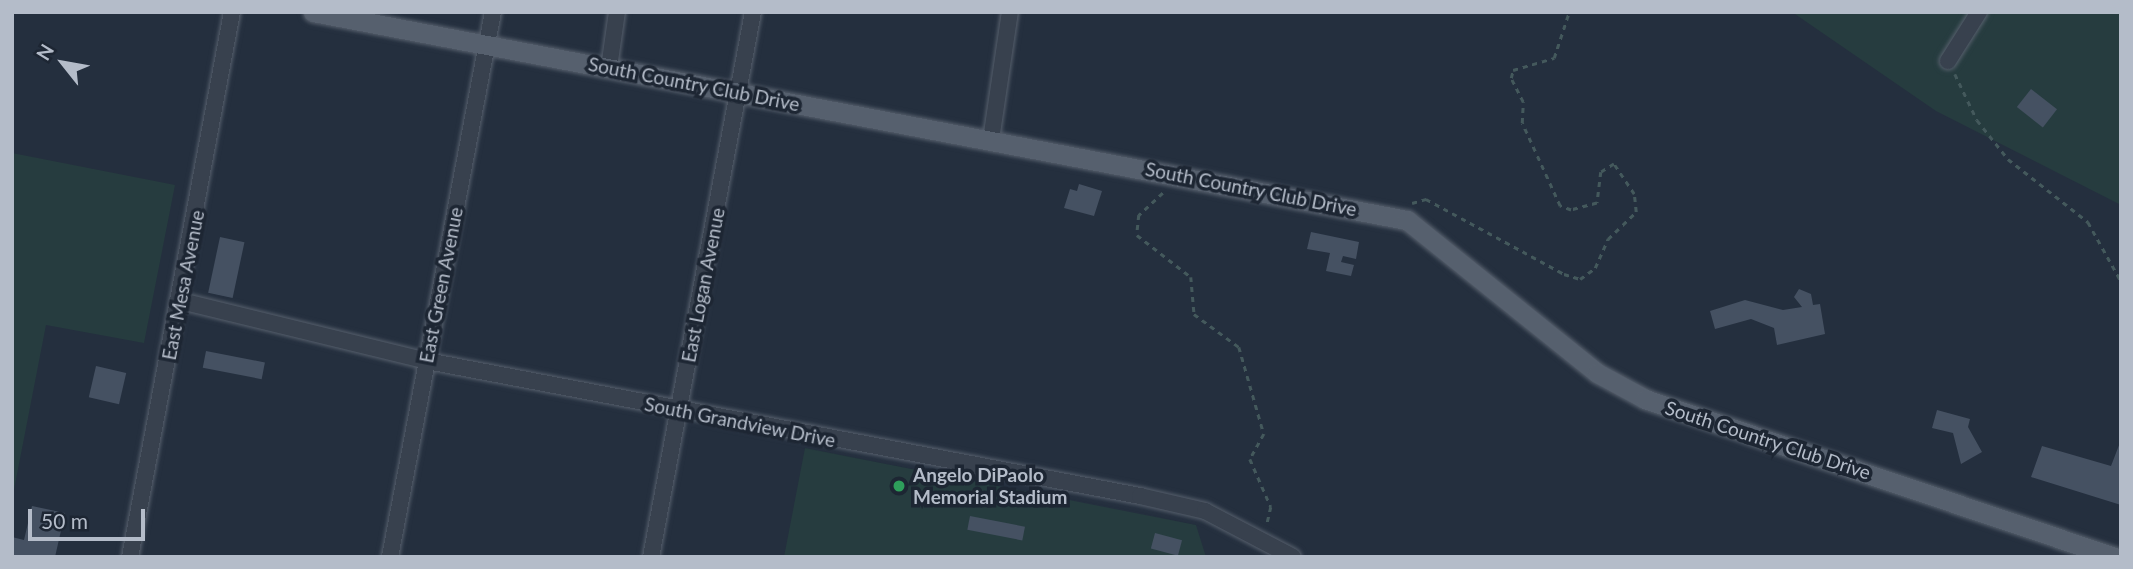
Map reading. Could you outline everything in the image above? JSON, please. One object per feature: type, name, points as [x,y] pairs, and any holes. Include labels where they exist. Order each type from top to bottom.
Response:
[{"type":"main road","name":"South Country Club Drive","points":[[313,12],[361,17],[487,45],[1407,220],[1597,373],[1644,399],[2115,557]]},
{"type":"street","name":"East Mesa Avenue","points":[[130,557],[181,301],[232,12]]},
{"type":"street","name":"East Green Avenue","points":[[390,557],[493,12]]},
{"type":"street","points":[[609,68],[617,12]]},
{"type":"street","name":"East Logan Avenue","points":[[651,557],[754,12]]},
{"type":"street","points":[[991,140],[1010,12]]},
{"type":"street","points":[[1948,61],[1979,12]]},
{"type":"street","name":"South Grandview Drive","points":[[181,301],[427,361],[679,411],[1140,496],[1205,511],[1264,538],[1293,557]]},
{"type":"path","points":[[1408,203],[1426,199],[1563,274],[1580,279],[1595,268],[1608,239],[1636,212],[1634,194],[1614,164],[1601,172],[1597,203],[1571,210],[1560,206],[1522,123],[1523,102],[1511,78],[1513,70],[1553,58],[1569,12]]},
{"type":"path","points":[[1948,61],[1977,120],[2008,159],[2088,222],[2121,281]]},
{"type":"path","points":[[1184,176],[1139,215],[1137,235],[1191,277],[1194,314],[1239,347],[1264,434],[1250,458],[1271,507],[1264,538]]},
{"type":"green space","points":[[1792,12],[2121,12],[2121,205],[1936,111]]},
{"type":"green space","points":[[12,153],[175,185],[144,343],[46,325],[12,500]]},
{"type":"green space","name":"Angelo DiPaolo Memorial Stadium","points":[[805,448],[1196,525],[1206,557],[784,557]]},
{"type":"building","points":[[2031,89],[2057,109],[2043,127],[2017,107]]},
{"type":"building","points":[[1079,184],[1102,191],[1094,216],[1064,208],[1070,189],[1077,191]]},
{"type":"building","points":[[1311,232],[1359,242],[1356,259],[1343,256],[1341,262],[1354,265],[1351,276],[1326,271],[1330,253],[1307,249]]},
{"type":"building","points":[[220,237],[244,242],[233,298],[208,293]]},
{"type":"building","points":[[1799,289],[1811,294],[1813,305],[1820,304],[1825,334],[1777,345],[1774,328],[1751,319],[1715,329],[1710,311],[1745,300],[1783,310],[1802,307],[1794,297]]},
{"type":"building","points":[[206,351],[265,362],[262,379],[203,368]]},
{"type":"building","points":[[96,366],[126,373],[119,404],[89,397]]},
{"type":"building","points":[[1937,410],[1970,419],[1968,427],[1982,452],[1961,464],[1953,433],[1932,428]]},
{"type":"building","points":[[2121,440],[2121,505],[2031,477],[2042,446],[2111,466]]},
{"type":"building","points":[[32,506],[65,513],[55,557],[12,557],[12,537],[24,540]]},
{"type":"building","points":[[970,516],[1025,527],[1022,540],[967,530]]},
{"type":"building","points":[[1155,533],[1182,540],[1178,556],[1151,548]]},
{"type":"place","name":"Angelo DiPaolo Memorial Stadium","points":[[899,486]]}]
